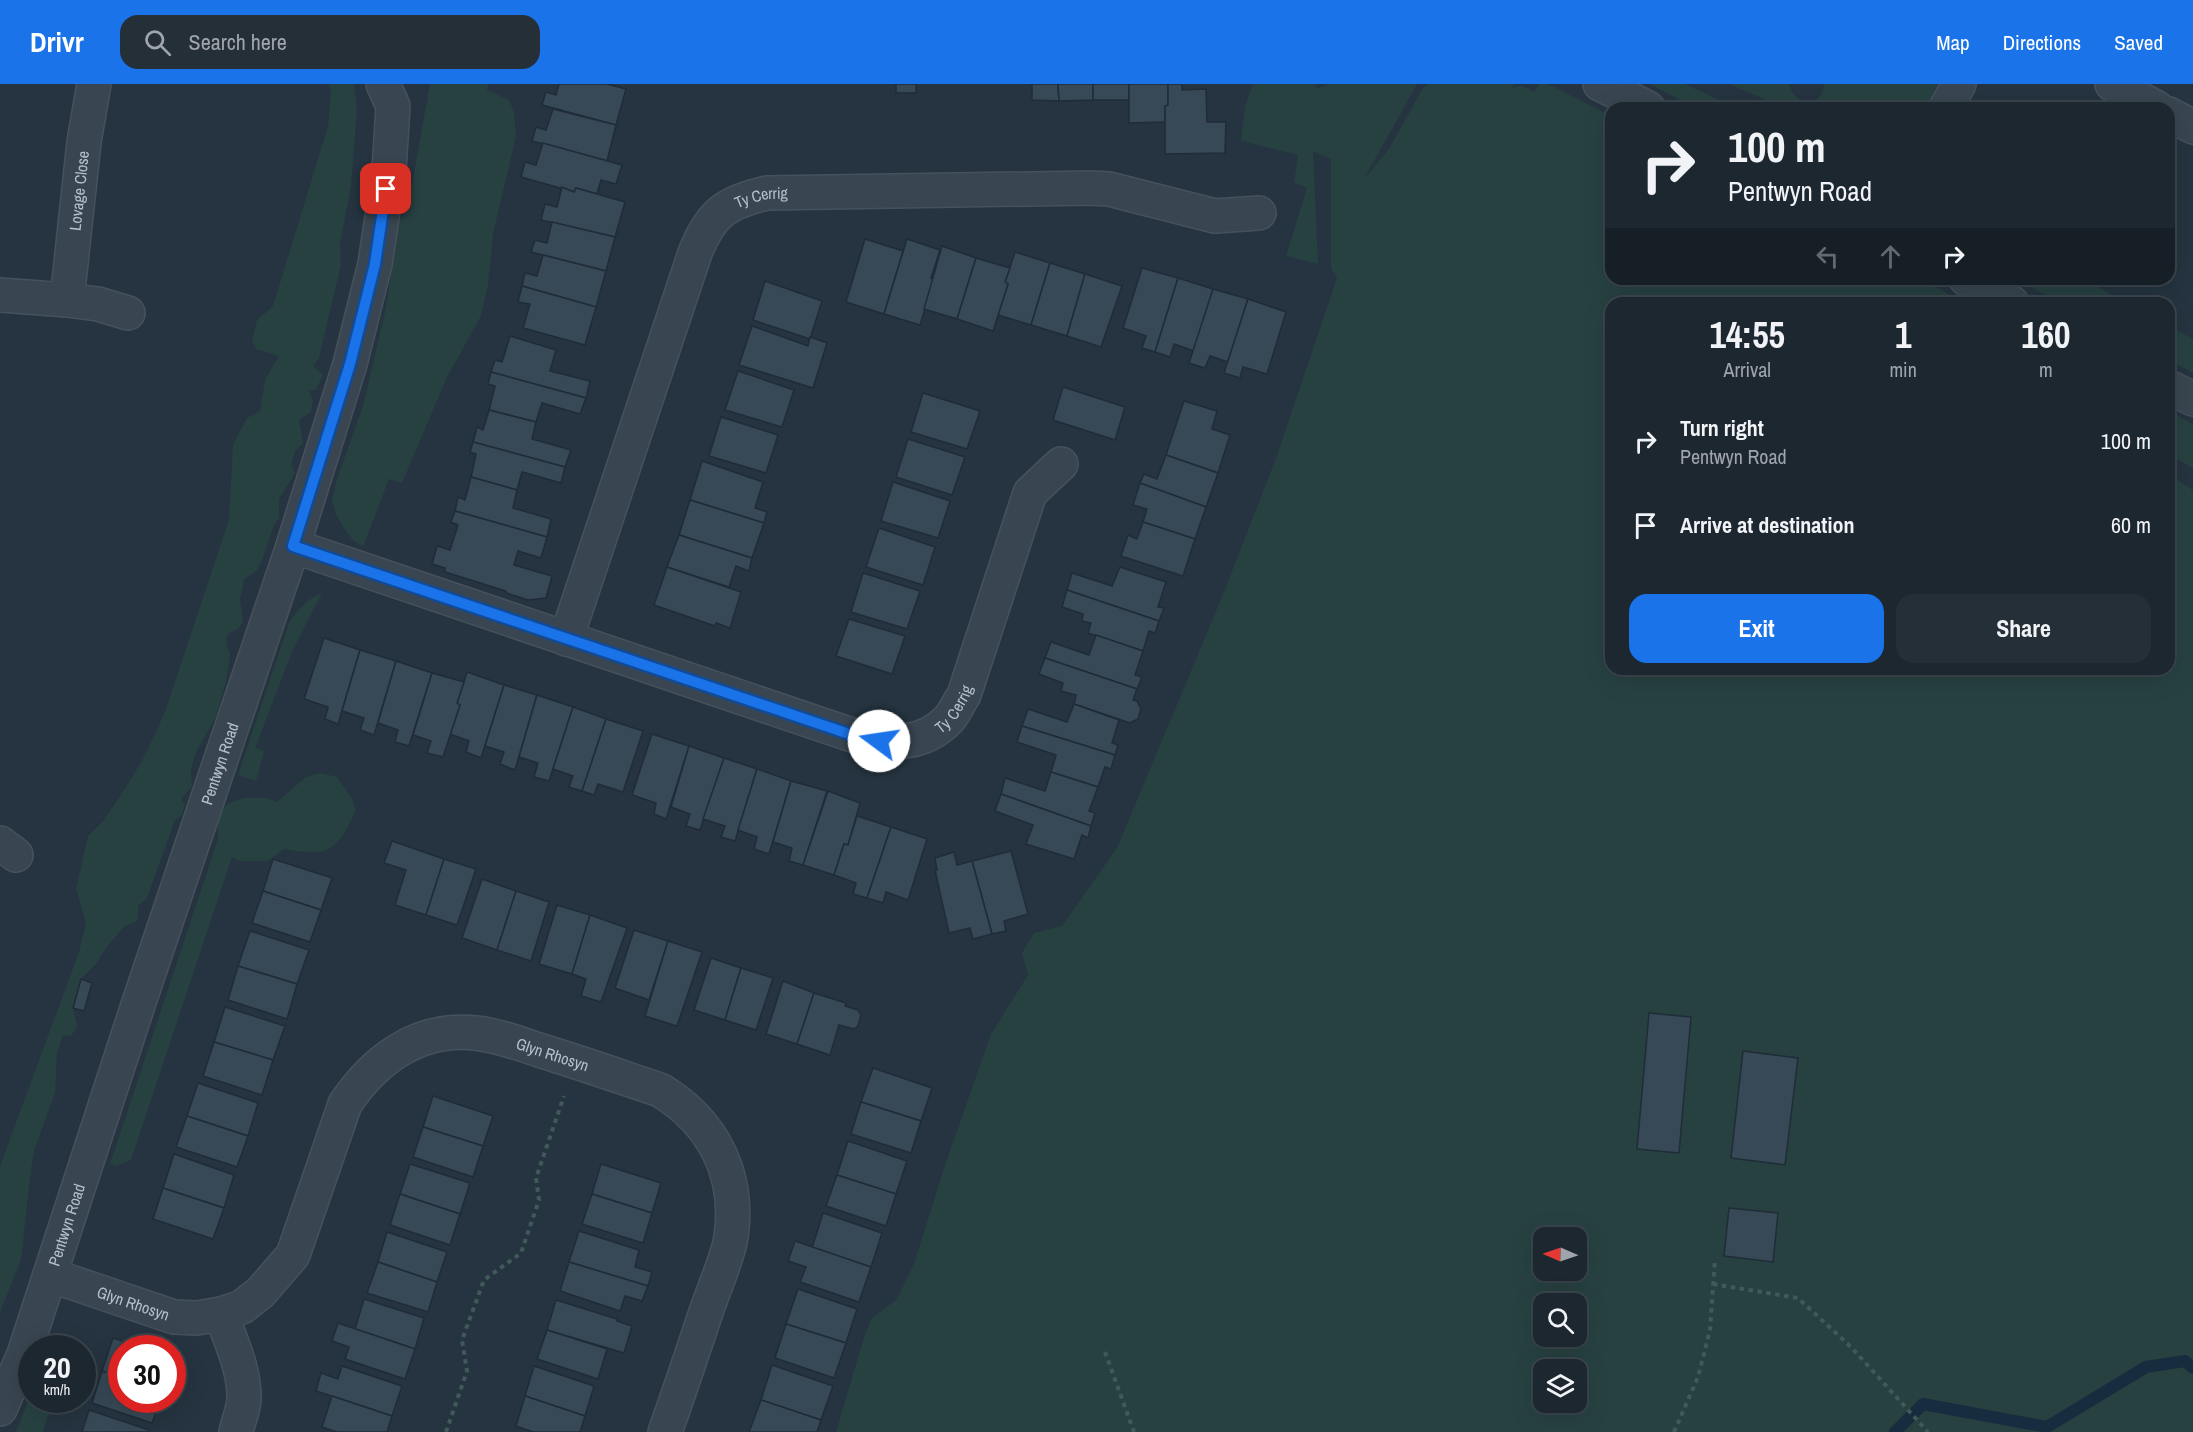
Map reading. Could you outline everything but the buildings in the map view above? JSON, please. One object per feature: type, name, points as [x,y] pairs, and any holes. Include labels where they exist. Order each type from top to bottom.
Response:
[{"type":"street","name":"Lovage Close","points":[[67,300],[84,142],[94,84]]},
{"type":"street","points":[[1600,84],[1636,102]]},
{"type":"street","points":[[1949,102],[1959,84]]},
{"type":"street","points":[[2112,84],[2146,102]]},
{"type":"street","name":"Pentwyn Road","points":[[0,1408],[18,1368],[50,1275],[138,1005],[293,546],[350,364],[375,264],[388,170],[395,92]]},
{"type":"street","points":[[2175,117],[2193,127]]},
{"type":"street","name":"Ty Cerrig","points":[[566,639],[695,253],[705,229],[723,210],[744,199],[766,193],[1109,189],[1215,216],[1259,213]]},
{"type":"street","points":[[1978,285],[2000,297]]},
{"type":"street","points":[[0,296],[98,304],[129,313]]},
{"type":"street","points":[[2175,390],[2193,399]]},
{"type":"street","name":"Ty Cerrig","points":[[293,546],[855,736],[879,741],[906,742],[927,734],[949,719],[964,695],[1030,493],[1061,464]]},
{"type":"street","name":"Glyn Rhosyn","points":[[50,1275],[174,1317],[197,1318],[221,1314],[242,1307],[261,1292],[293,1255],[345,1104],[359,1082],[381,1060],[405,1044],[431,1036],[458,1032],[492,1035],[660,1090],[679,1101],[697,1118],[716,1144],[726,1169],[733,1203],[731,1238],[666,1432]]},
{"type":"street","points":[[221,1314],[244,1383],[244,1403],[236,1432]]},
{"type":"path","points":[[446,1432],[467,1371],[462,1340],[484,1280],[520,1252],[539,1200],[536,1178],[576,1061]]},
{"type":"path","points":[[1674,1432],[1701,1368],[1710,1330],[1715,1259]]},
{"type":"path","points":[[1713,1284],[1798,1298],[1851,1347],[1928,1432]]},
{"type":"path","points":[[1105,1352],[1134,1432]]},
{"type":"green space","points":[[329,84],[354,84],[357,109],[351,186],[340,244],[341,265],[319,358],[313,366],[323,375],[316,390],[309,391],[313,400],[311,412],[299,420],[303,443],[295,451],[291,465],[295,473],[279,499],[279,518],[274,525],[257,570],[244,580],[240,599],[243,622],[238,629],[228,634],[226,643],[230,655],[226,681],[216,717],[197,750],[191,769],[192,786],[181,799],[185,804],[182,815],[175,820],[147,898],[138,906],[138,919],[125,926],[95,965],[81,979],[73,1008],[77,1027],[71,1036],[63,1035],[57,1053],[55,1093],[35,1148],[21,1260],[0,1312],[0,1166],[79,952],[86,923],[76,889],[88,836],[104,820],[128,784],[144,757],[165,712],[229,519],[233,445],[247,418],[260,411],[265,380],[279,356],[256,349],[252,340],[257,320],[273,306],[328,126],[331,92]]},
{"type":"green space","points":[[430,84],[488,84],[487,90],[509,100],[514,112],[516,136],[493,234],[488,285],[481,316],[447,377],[402,483],[389,479],[363,547],[354,541],[345,530],[336,514],[332,499],[363,406],[386,308],[391,273],[386,248],[397,223],[408,208]]},
{"type":"green space","points":[[1253,84],[1313,84],[1316,85],[1316,89],[1329,84],[1417,84],[1364,179],[1389,149],[1427,84],[1514,84],[1512,88],[1521,85],[1534,92],[1539,84],[1548,84],[1605,113],[1605,285],[1932,285],[1954,297],[1605,297],[1605,675],[2175,675],[2175,478],[2193,490],[2193,1432],[836,1432],[864,1337],[872,1318],[897,1299],[914,1264],[944,1168],[991,1034],[1028,975],[1022,953],[1034,933],[1062,926],[1117,848],[1222,597],[1275,461],[1337,278],[1331,268],[1331,159],[1313,151],[1318,264],[1286,256],[1307,188],[1294,182],[1298,155],[1241,141],[1245,106]]},
{"type":"green space","points":[[1649,84],[1685,84],[1723,102],[1684,102]]},
{"type":"green space","points":[[1729,84],[1789,84],[1797,97],[1809,101],[1819,97],[1824,84],[1938,84],[1929,102],[1771,102]]},
{"type":"green space","points":[[2026,285],[2094,285],[2116,297],[2050,297]]},
{"type":"green space","points":[[2175,329],[2193,339],[2193,373],[2175,363]]},
{"type":"green space","points":[[2175,414],[2193,424],[2193,468],[2175,458]]},
{"type":"green space","points":[[322,593],[292,652],[255,748],[264,751],[256,781],[238,775],[289,623],[303,605]]},
{"type":"green space","points":[[320,773],[337,777],[351,797],[356,810],[349,824],[336,843],[321,851],[284,849],[268,861],[239,861],[232,857],[131,1160],[115,1166],[110,1164],[218,839],[220,813],[233,801],[241,799],[264,798],[277,802],[306,777]]},
{"type":"green space","points":[[24,1413],[49,1413],[43,1432],[16,1432]]},
{"type":"waterway","points":[[1895,1432],[1923,1404],[2047,1427],[2146,1367],[2185,1361],[2193,1368]]},
{"type":"route","points":[[386,189],[375,264],[350,364],[293,546],[855,736],[879,741]]}]
